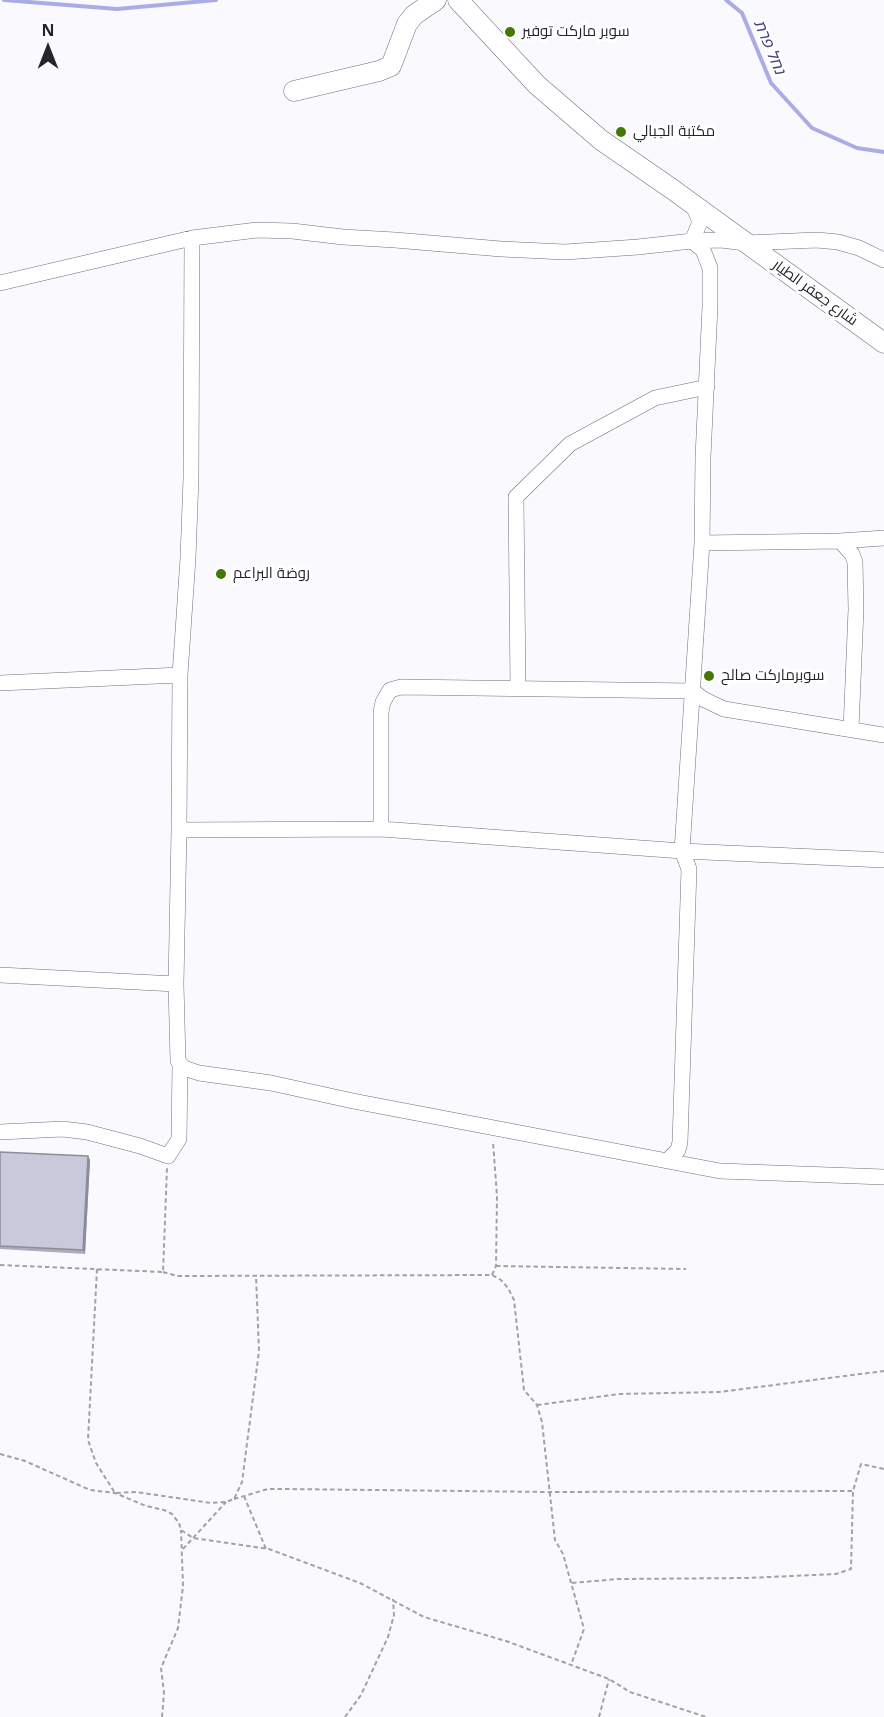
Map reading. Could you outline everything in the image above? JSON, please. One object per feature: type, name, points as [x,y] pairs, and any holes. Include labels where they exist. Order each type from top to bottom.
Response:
[{"type":"street","points":[[294,92],[391,66],[407,24],[414,15],[436,0]]},
{"type":"street","name":"شارع جعفر الطيار","points":[[458,0],[537,85],[593,133],[884,343]]},
{"type":"street","points":[[692,203],[700,222],[692,241]]},
{"type":"street","points":[[0,283],[192,238],[257,230],[565,252],[638,248],[692,241],[721,240],[746,243],[817,240],[838,242],[859,248],[884,260]]},
{"type":"street","points":[[0,1132],[63,1129],[87,1132],[168,1156],[179,1139],[180,1064],[178,1061],[176,984],[180,675],[190,489],[192,238]]},
{"type":"street","points":[[668,1160],[678,1150],[680,1142],[689,869],[682,851],[702,543],[710,268],[703,250],[692,241]]},
{"type":"street","points":[[518,688],[516,497],[570,444],[655,398],[706,387]]},
{"type":"street","points":[[702,543],[884,538]]},
{"type":"street","points":[[840,540],[852,554],[855,562],[856,609],[851,729]]},
{"type":"street","points":[[0,683],[180,675]]},
{"type":"street","points":[[381,829],[381,712],[383,702],[390,690],[401,687],[693,691],[703,699],[724,709],[792,722],[884,735]]},
{"type":"street","points":[[179,830],[381,829],[682,851],[884,860]]},
{"type":"street","points":[[0,975],[176,984]]},
{"type":"street","points":[[180,1064],[190,1071],[199,1073],[271,1083],[720,1171],[884,1177]]},
{"type":"street","points":[[680,1142],[687,1157],[697,1166]]},
{"type":"path","points":[[491,1127],[497,1196],[496,1266],[492,1275]]},
{"type":"path","points":[[163,1272],[168,1156]]},
{"type":"path","points":[[0,1265],[163,1272],[177,1276],[492,1275],[501,1280],[508,1288],[513,1300],[524,1390],[537,1405],[542,1422],[555,1540],[563,1554],[584,1629],[571,1665]]},
{"type":"path","points":[[496,1266],[686,1269]]},
{"type":"path","points":[[97,1269],[88,1440],[96,1464],[115,1493],[172,1514],[181,1530],[183,1579],[178,1628],[161,1668],[164,1693],[162,1717]]},
{"type":"path","points":[[234,1499],[242,1482],[259,1351],[256,1275]]},
{"type":"path","points":[[537,1405],[620,1394],[719,1392],[884,1371]]},
{"type":"path","points":[[0,1454],[25,1461],[90,1490],[115,1493],[136,1492],[195,1502],[226,1502],[268,1489],[551,1492],[853,1491]]},
{"type":"path","points":[[572,1583],[618,1579],[747,1578],[836,1574],[851,1569],[853,1491],[861,1464],[884,1469]]},
{"type":"path","points":[[244,1496],[266,1549]]},
{"type":"path","points":[[183,1549],[226,1502]]},
{"type":"path","points":[[181,1530],[193,1538],[266,1549],[360,1583],[424,1617],[506,1641],[609,1679],[630,1692],[706,1717]]},
{"type":"path","points":[[345,1717],[361,1695],[384,1647],[394,1615],[393,1599]]},
{"type":"path","points":[[599,1717],[609,1679]]},
{"type":"building","points":[[0,1152],[88,1156],[83,1250],[0,1246]]},
{"type":"waterway","name":"נחל פרת","points":[[4,0],[117,9],[216,0]]},
{"type":"waterway","name":"נחל פרת","points":[[726,0],[742,13],[771,83],[812,128],[857,148],[884,152]]},
{"type":"place","name":"سوبر ماركت توفير","points":[[510,32]]},
{"type":"place","name":"مكتبة الجبالي","points":[[621,132]]},
{"type":"place","name":"روضة البراعم","points":[[221,574]]},
{"type":"place","name":"سوبرماركت صالح","points":[[709,676]]}]
